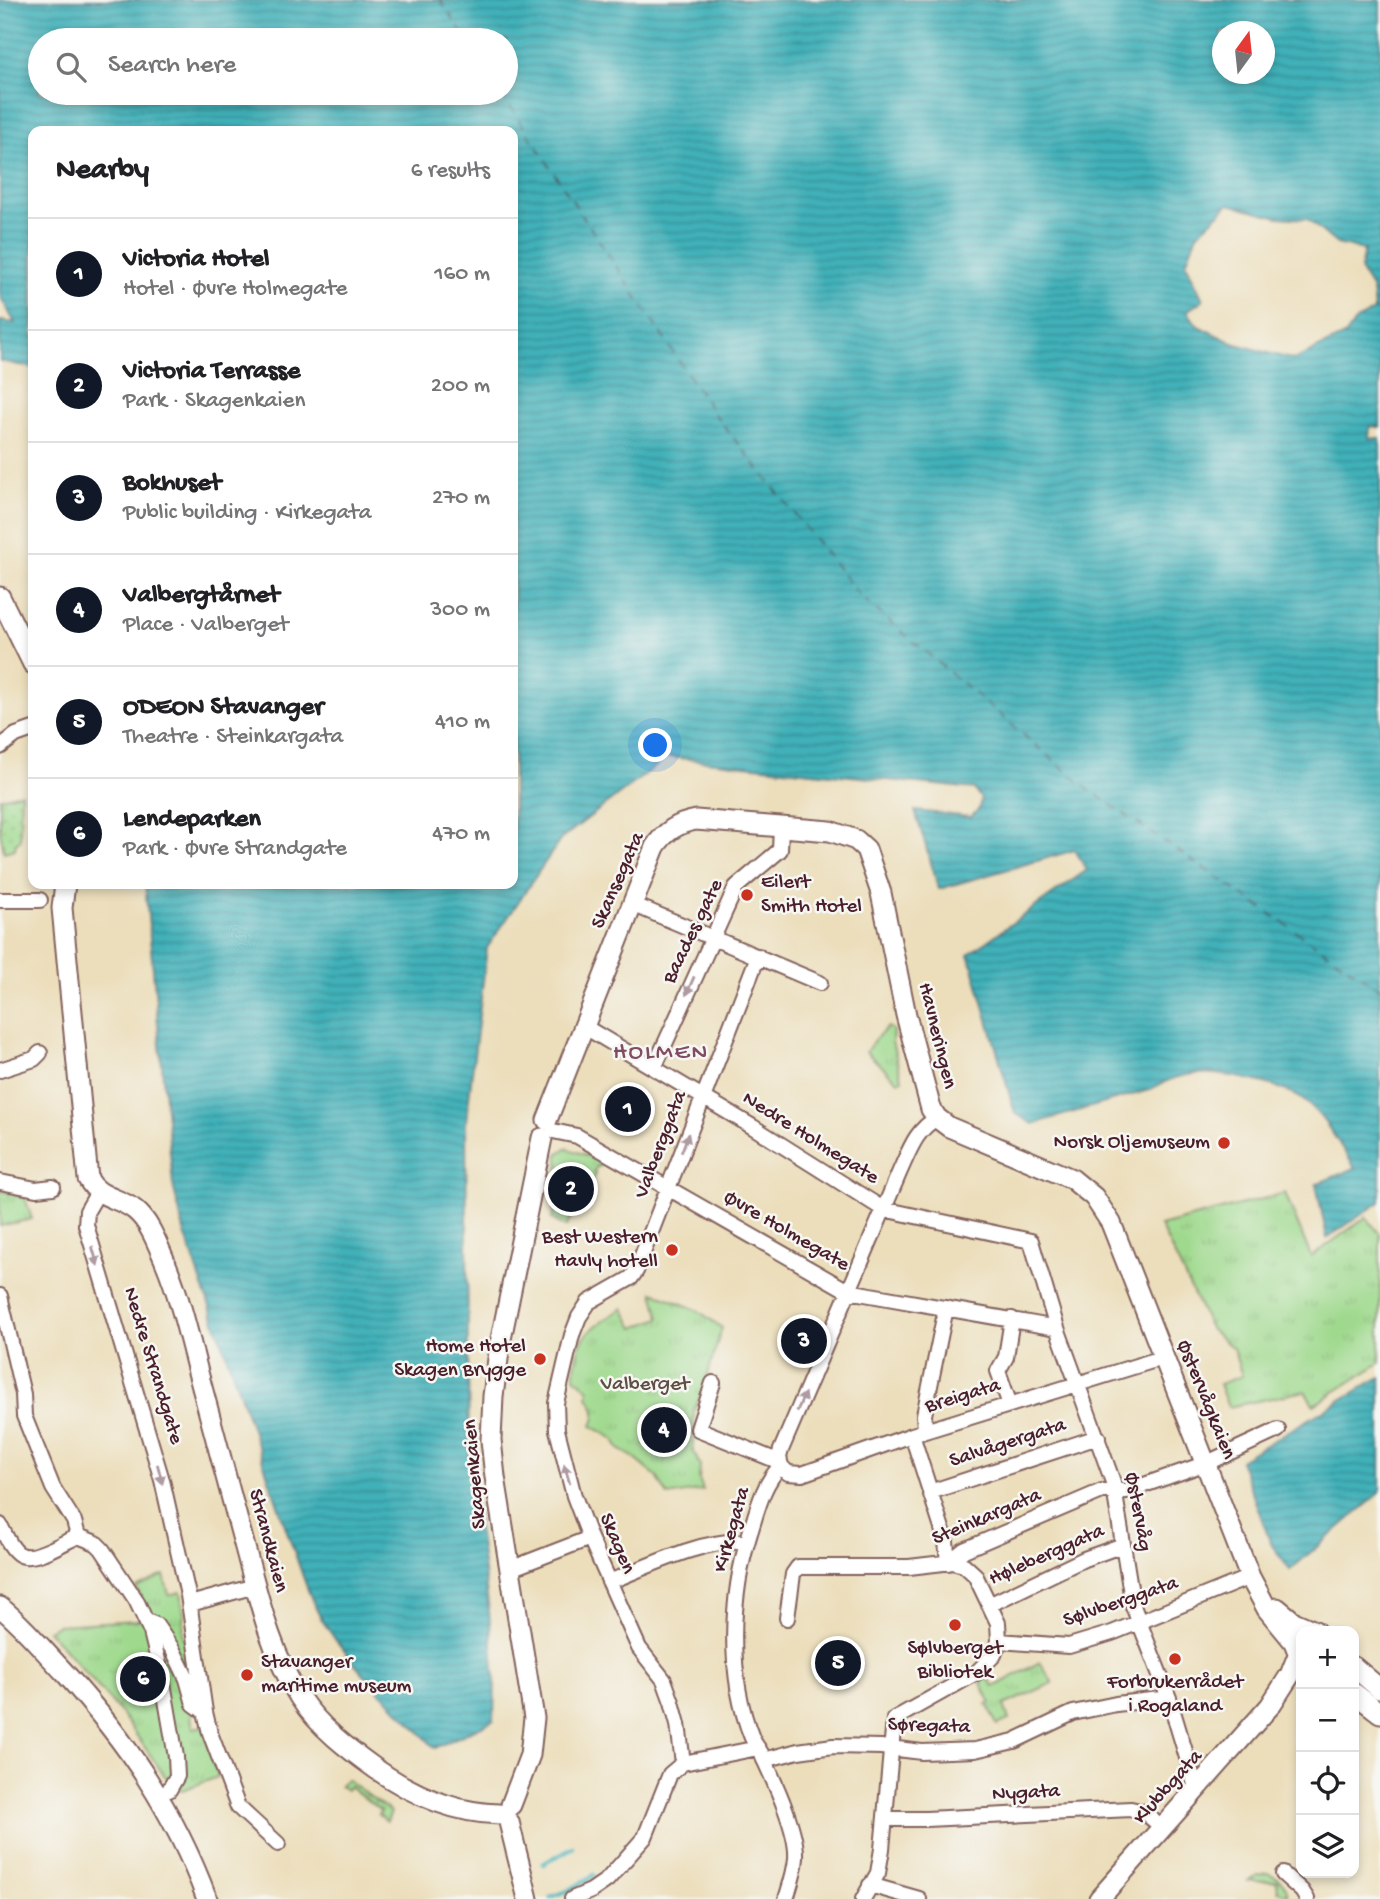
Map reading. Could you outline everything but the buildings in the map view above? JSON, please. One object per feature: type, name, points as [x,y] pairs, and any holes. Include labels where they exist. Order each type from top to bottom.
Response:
[{"type":"street","points":[[0,597],[28,654]]},
{"type":"street","points":[[0,747],[16,735],[28,731]]},
{"type":"street","name":"Skansegata","points":[[547,1130],[655,847],[671,829],[696,820],[830,831],[846,836]]},
{"type":"street","name":"Baades gate","points":[[654,1068],[736,887],[780,850],[781,827]]},
{"type":"street","name":"Havneringen","points":[[846,836],[856,840],[869,854],[881,893],[915,1054],[928,1101],[937,1118],[968,1137],[1072,1179],[1089,1192],[1103,1208],[1118,1239]]},
{"type":"street","points":[[64,889],[62,908],[86,1168],[88,1179],[97,1192]]},
{"type":"street","points":[[0,900],[40,900]]},
{"type":"street","points":[[632,904],[820,983]]},
{"type":"street","name":"Valberggata","points":[[636,1271],[758,956]]},
{"type":"street","name":"Nedre Holmegate","points":[[585,1027],[883,1209],[1031,1241]]},
{"type":"street","points":[[0,1070],[34,1059],[40,1053]]},
{"type":"street","name":"Kirkegata","points":[[786,1899],[795,1866],[794,1837],[761,1754],[752,1740],[735,1656],[736,1607],[747,1543],[765,1490],[780,1464],[781,1450],[883,1209],[917,1134],[937,1118]]},
{"type":"street","name":"Øvre Holmegate","points":[[547,1130],[577,1136],[848,1291],[1057,1328]]},
{"type":"street","name":"Skagenkaien","points":[[506,1814],[530,1755],[534,1718],[495,1477],[491,1440],[493,1396],[504,1323],[547,1130]]},
{"type":"street","points":[[0,1182],[36,1189],[53,1187]]},
{"type":"street","name":"Strandkaien","points":[[97,1192],[139,1214],[164,1258],[186,1328],[255,1586],[276,1651],[305,1706],[334,1736],[375,1769],[412,1792],[456,1808],[506,1814]]},
{"type":"street","name":"Nedre Strandgate","points":[[97,1192],[87,1211],[86,1225],[162,1480],[190,1604],[210,1733],[236,1804],[278,1844]]},
{"type":"street","name":"Østervågkaien","points":[[1118,1239],[1242,1580],[1296,1646]]},
{"type":"street","name":"Østervåg","points":[[1031,1241],[1057,1328],[1115,1491],[1129,1587],[1138,1622],[1169,1698],[1197,1791]]},
{"type":"street","name":"Skagen","points":[[636,1271],[631,1278],[593,1299],[585,1307],[572,1335],[556,1403],[557,1430],[573,1496],[590,1538],[639,1648],[664,1680],[678,1724],[683,1763]]},
{"type":"street","points":[[0,1296],[23,1395],[24,1416],[53,1488],[74,1521],[78,1536],[99,1546],[129,1589],[147,1622],[162,1677],[176,1756],[177,1776],[169,1790]]},
{"type":"street","points":[[863,1899],[879,1870],[893,1724],[897,1716],[910,1712],[979,1671],[992,1657],[999,1641],[998,1623],[970,1569],[960,1564],[948,1563],[946,1541],[930,1492],[918,1433],[925,1415],[946,1308]]},
{"type":"street","points":[[1010,1405],[998,1371],[1006,1357],[1012,1318]]},
{"type":"street","name":"Breigata","points":[[780,1464],[788,1473],[802,1474],[918,1433],[1162,1358]]},
{"type":"street","points":[[713,1383],[698,1429],[780,1464]]},
{"type":"street","name":"Steinkargata","points":[[787,1618],[793,1574],[799,1567],[909,1567],[948,1563],[964,1550],[1102,1491],[1127,1491],[1201,1465],[1278,1430]]},
{"type":"street","name":"Salvågergata","points":[[930,1492],[1098,1437]]},
{"type":"street","points":[[0,1525],[14,1549],[27,1557],[35,1556],[78,1536]]},
{"type":"street","points":[[510,1569],[590,1538]]},
{"type":"street","points":[[609,1581],[705,1546],[721,1542],[747,1543]]},
{"type":"street","name":"Høleberggata","points":[[989,1605],[1084,1559],[1123,1545]]},
{"type":"street","name":"Østervågkaien","points":[[1242,1580],[1294,1622],[1303,1626]]},
{"type":"street","name":"Sølvberggata","points":[[999,1641],[1069,1646],[1138,1622],[1242,1580]]},
{"type":"street","points":[[190,1604],[255,1586]]},
{"type":"street","points":[[0,1607],[52,1660],[129,1750],[177,1827],[207,1899]]},
{"type":"street","points":[[147,1622],[156,1625],[173,1650],[187,1678],[195,1706],[205,1712]]},
{"type":"street","name":"Klubbgata","points":[[1100,1899],[1270,1706],[1296,1661]]},
{"type":"street","points":[[1359,1671],[1380,1689]]},
{"type":"street","name":"Klubbgata","points":[[1270,1706],[1296,1688]]},
{"type":"street","points":[[1359,1697],[1380,1713]]},
{"type":"street","name":"Søregata","points":[[683,1763],[833,1746],[926,1752],[985,1749],[1014,1741],[1073,1713],[1116,1704],[1169,1698]]},
{"type":"street","points":[[572,1899],[607,1880],[642,1840],[670,1774],[683,1763]]},
{"type":"street","name":"Nygata","points":[[885,1819],[1131,1809],[1144,1812],[1163,1828]]},
{"type":"street","points":[[506,1814],[528,1899]]},
{"type":"street","points":[[1283,1874],[1303,1891],[1307,1899]]},
{"type":"street","points":[[870,1885],[919,1899]]},
{"type":"green space","points":[[21,793],[20,841],[16,842],[15,849],[4,852],[0,831],[0,798]]},
{"type":"green space","points":[[888,1027],[893,1030],[892,1042],[902,1080],[898,1081],[866,1052]]},
{"type":"green space","points":[[566,1148],[602,1161],[594,1172],[596,1174],[590,1186],[586,1184],[582,1191],[585,1193],[577,1209],[572,1207],[568,1216],[571,1218],[566,1227],[552,1219],[559,1187],[558,1154]]},
{"type":"green space","points":[[0,1190],[25,1198],[32,1219],[0,1226]]},
{"type":"green space","points":[[1285,1193],[1311,1257],[1366,1217],[1380,1234],[1380,1363],[1314,1405],[1305,1391],[1228,1407],[1219,1384],[1242,1376],[1233,1348],[1211,1330],[1160,1226]]},
{"type":"green space","name":"Valberget","points":[[653,1292],[697,1310],[722,1328],[694,1410],[693,1451],[700,1465],[699,1479],[703,1490],[668,1496],[657,1477],[619,1449],[614,1439],[592,1426],[595,1414],[588,1397],[589,1390],[575,1377],[575,1363],[581,1342],[593,1328],[623,1308],[634,1328],[660,1318]]},
{"type":"green space","points":[[164,1575],[169,1595],[181,1592],[183,1634],[199,1703],[191,1716],[193,1728],[203,1726],[218,1777],[182,1790],[164,1775],[121,1713],[48,1630],[57,1625],[137,1620],[150,1611],[136,1588]]},
{"type":"green space","points":[[1040,1662],[1053,1683],[1004,1705],[1009,1720],[997,1725],[987,1704],[991,1703],[981,1683],[988,1678],[994,1687]]},
{"type":"green space","points":[[346,1779],[391,1812],[387,1821],[379,1815],[381,1811],[349,1786],[346,1790],[340,1786]]},
{"type":"green space","points":[[1267,1873],[1281,1881],[1288,1894],[1278,1891],[1277,1881],[1249,1881]]},
{"type":"water","points":[[0,0],[1380,0],[1380,427],[1370,427],[1369,438],[1380,438],[1380,1202],[1327,1238],[1316,1184],[1355,1168],[1325,1123],[1303,1100],[1281,1089],[1251,1080],[1220,1075],[1189,1075],[1171,1079],[1149,1090],[1033,1124],[1015,1113],[969,954],[1087,870],[1075,850],[939,889],[915,811],[971,817],[979,809],[981,799],[974,789],[668,757],[561,839],[487,948],[466,1123],[469,1457],[489,1611],[495,1679],[494,1720],[435,1748],[376,1688],[349,1656],[324,1623],[314,1604],[184,1231],[173,1185],[145,889],[518,889],[518,126],[28,126],[28,367],[0,361],[0,321],[15,323],[0,296]],"holes":[[[1229,204],[1278,217],[1307,219],[1337,244],[1364,250],[1360,270],[1372,289],[1374,311],[1356,320],[1346,335],[1294,360],[1233,343],[1198,326],[1187,311],[1203,300],[1186,263],[1197,234]]]},
{"type":"water","points":[[1380,1377],[1380,1493],[1290,1570],[1271,1544],[1240,1460]]},
{"type":"waterway","points":[[543,1864],[573,1847]]},
{"type":"waterway","points":[[551,1897],[570,1890],[594,1875]]},
{"type":"ferry route","points":[[440,0],[459,28]]},
{"type":"ferry route","points":[[509,105],[713,412],[861,597],[1085,787],[1380,989]]},
{"type":"place","name":"Eilert Smith Hotel","points":[[747,895]]},
{"type":"place","name":"Victoria Hotel","points":[[628,1109]]},
{"type":"place","name":"Norsk Oljemuseum","points":[[1224,1143]]},
{"type":"place","name":"Victoria Terrasse","points":[[571,1189]]},
{"type":"place","name":"Best Western Havly hotell","points":[[672,1250]]},
{"type":"place","name":"Bokhuset","points":[[804,1341]]},
{"type":"place","name":"Home Hotel Skagen Brygge","points":[[540,1359]]},
{"type":"place","name":"Valbergtårnet","points":[[664,1430]]},
{"type":"place","name":"Sølvberget Bibliotek","points":[[955,1625]]},
{"type":"place","name":"Forbrukerrådet i Rogaland","points":[[1175,1659]]},
{"type":"place","name":"ODEON Stavanger","points":[[838,1663]]},
{"type":"place","name":"Stavanger maritime museum","points":[[247,1675]]},
{"type":"place","name":"Lendeparken","points":[[143,1679]]},
{"type":"district","name":"HOLMEN","points":[[661,1053]]}]
